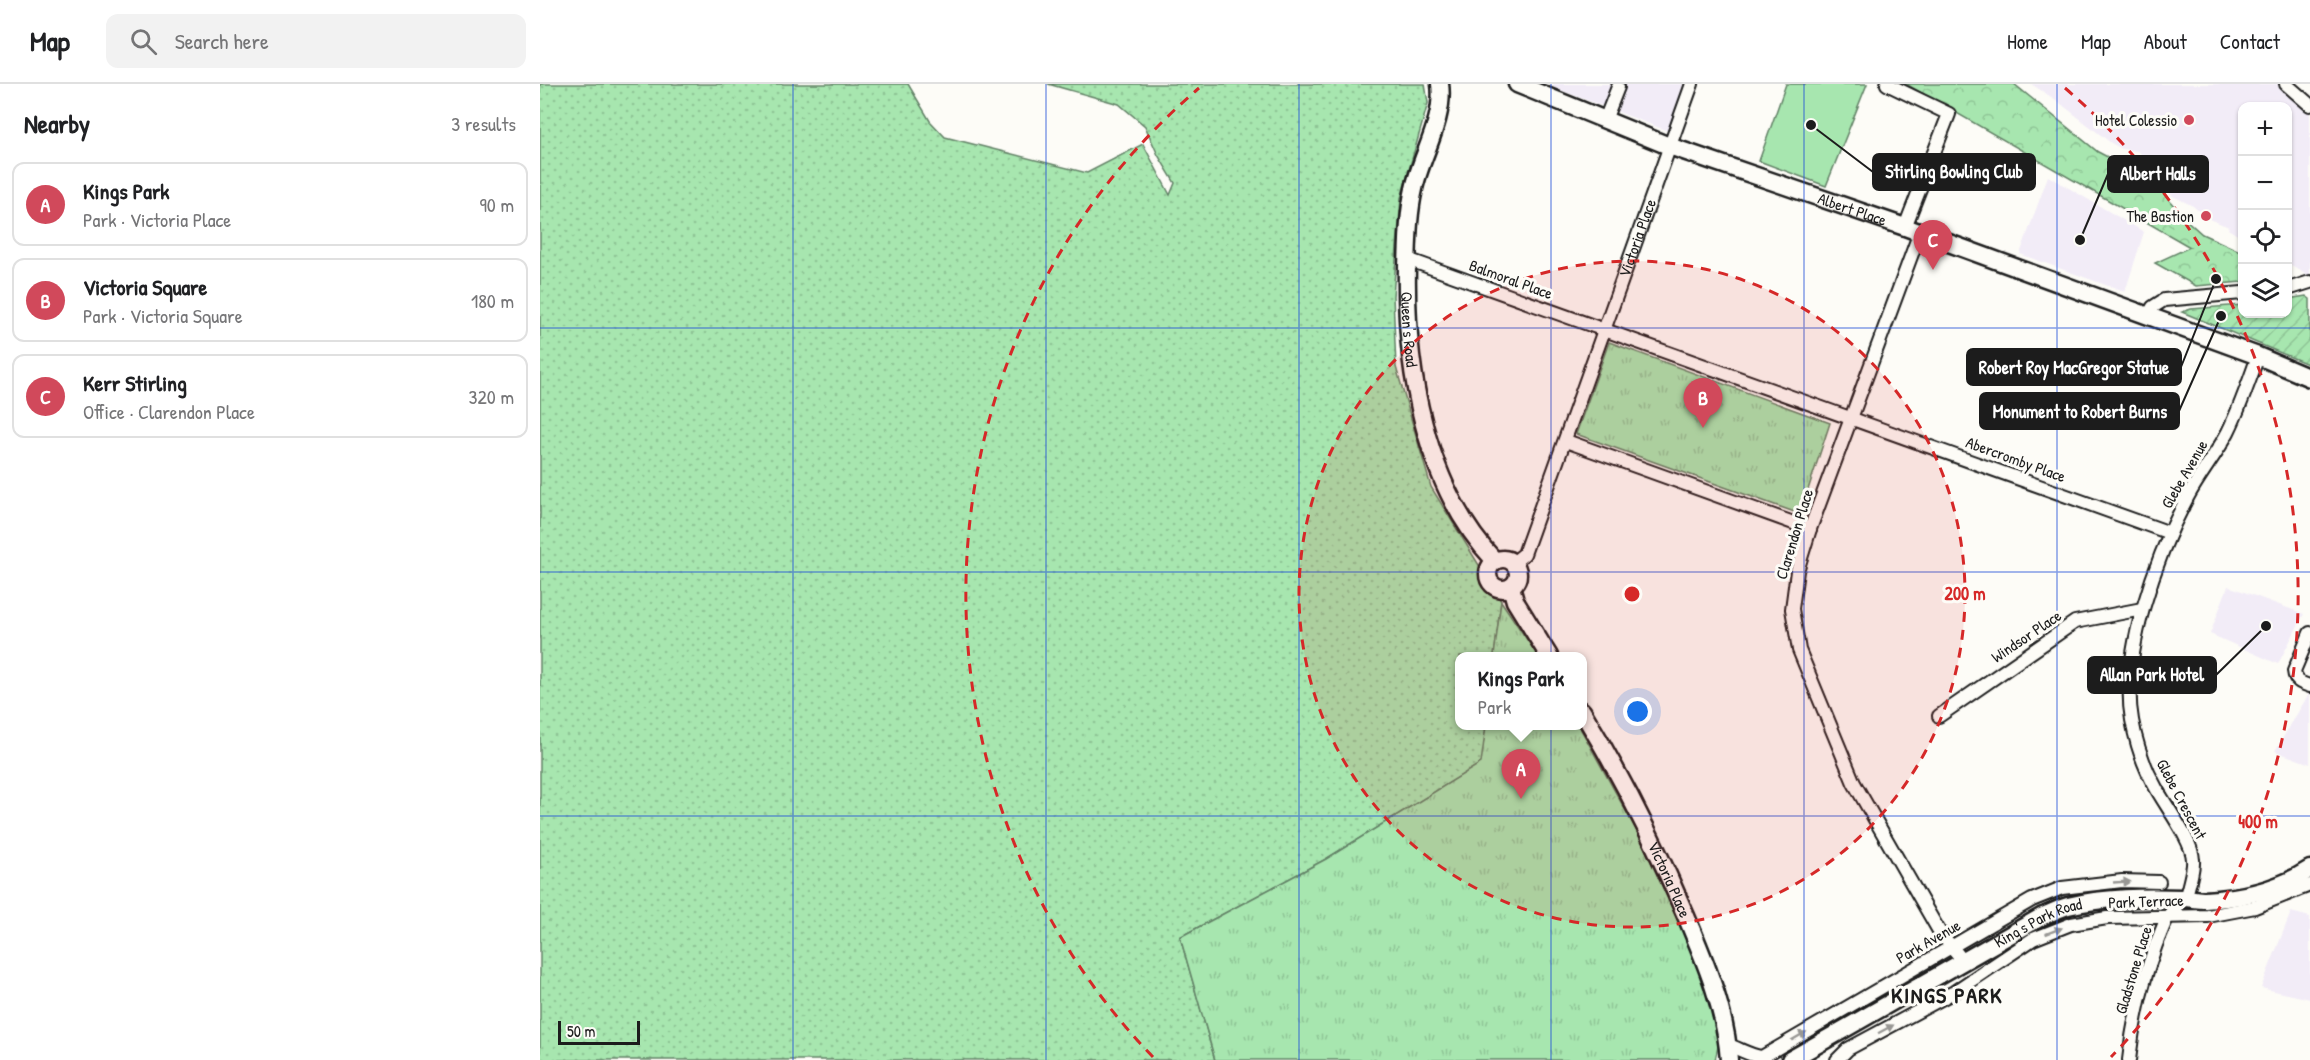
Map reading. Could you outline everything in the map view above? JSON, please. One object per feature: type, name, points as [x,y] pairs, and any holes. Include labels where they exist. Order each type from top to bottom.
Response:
[{"type":"street","name":"Queen's Road","points":[[1440,84],[1440,108],[1414,188],[1408,229],[1406,314],[1418,401],[1428,437],[1450,495],[1476,542],[1495,561]]},
{"type":"street","name":"Albert Place","points":[[1517,84],[1669,146],[1912,230],[2258,356],[2310,378]]},
{"type":"street","name":"Victoria Place","points":[[1566,441],[1603,330],[1692,84]]},
{"type":"street","name":"Clarendon Place","points":[[1887,84],[1949,114],[1851,417],[1810,529],[1797,571],[1791,609],[1799,650],[1854,783],[1923,905],[1939,931],[1964,962]]},
{"type":"street","points":[[2286,84],[2310,105]]},
{"type":"street","points":[[1605,120],[1618,87]]},
{"type":"street","name":"Balmoral Place","points":[[1407,259],[1851,417]]},
{"type":"street","points":[[2292,288],[2310,282]]},
{"type":"street","points":[[2148,316],[2153,307],[2164,300],[2238,293]]},
{"type":"street","name":"Glebe Avenue","points":[[2142,609],[2170,532],[2191,490],[2228,431],[2258,356]]},
{"type":"street","name":"Abercromby Place","points":[[1851,417],[2170,532]]},
{"type":"street","points":[[1513,564],[1524,554],[1566,441],[1810,529]]},
{"type":"street","points":[[1504,559],[1513,564],[1518,576],[1511,587],[1502,589],[1493,586],[1490,582],[1488,573],[1495,561],[1504,559]]},
{"type":"street","points":[[1511,587],[1515,602],[1546,652]]},
{"type":"street","name":"Windsor Place","points":[[1939,716],[2075,622],[2142,609]]},
{"type":"street","name":"Glebe Crescent","points":[[2142,609],[2129,690],[2132,719],[2140,755],[2154,786],[2190,847],[2193,860],[2186,897]]},
{"type":"street","points":[[2310,633],[2294,671],[2300,683],[2310,686]]},
{"type":"street","name":"Victoria Place","points":[[1587,720],[1633,800],[1670,879],[1711,980],[1729,1053]]},
{"type":"street","name":"King's Park Road","points":[[1790,1060],[2043,916],[2067,906],[2104,900],[2186,897],[2202,900],[2264,890],[2286,882],[2310,869]]},
{"type":"street","name":"Park Avenue","points":[[1729,1053],[1746,1050],[1753,1056],[1762,1057],[1952,945],[2032,900],[2062,888],[2122,881],[2159,882]]},
{"type":"street","name":"Park Terrace","points":[[1837,1060],[1848,1049],[1954,992],[2033,939],[2071,924],[2107,918],[2208,916],[2255,907],[2310,885]]},
{"type":"street","name":"Gladstone Place","points":[[2129,1060],[2132,1030],[2146,975],[2167,917],[2186,897]]},
{"type":"shaded area","points":[[1554,84],[1684,84],[1668,131],[1552,87]]},
{"type":"shaded area","points":[[2031,84],[2278,84],[2310,112],[2310,276],[2292,265],[2292,102],[2238,102],[2238,235],[2228,229],[2229,227],[2209,219],[2208,214],[2203,215],[2193,206],[2171,195],[2169,191],[2172,187],[2164,172],[2137,151],[2122,149],[2111,143],[2056,100]]},
{"type":"shaded area","points":[[2048,176],[2144,232],[2125,292],[2020,254]]},
{"type":"shaded area","points":[[2228,586],[2304,614],[2278,664],[2210,634]]},
{"type":"shaded area","points":[[2310,692],[2310,764],[2275,751]]},
{"type":"shaded area","points":[[2291,912],[2310,917],[2310,999],[2261,988]]},
{"type":"green space","points":[[540,84],[908,84],[930,121],[945,137],[1087,173],[1143,144],[1170,195],[1175,183],[1158,155],[1145,126],[1119,104],[1048,84],[1425,84],[1428,103],[1401,198],[1393,296],[1396,367],[1431,487],[1501,601],[1495,652],[1455,652],[1455,730],[1486,730],[1482,763],[1326,859],[1180,937],[1215,1060],[540,1060]]},
{"type":"green space","points":[[1786,84],[1867,84],[1826,186],[1759,161]]},
{"type":"green space","points":[[1906,84],[2014,84],[2098,152],[2156,184],[2183,217],[2202,234],[2238,250],[2238,282],[2196,286],[2155,263],[2190,247]]},
{"type":"green space","points":[[2306,296],[2310,299],[2310,365],[2182,312],[2191,309],[2238,305],[2238,318],[2292,318],[2292,298]]},
{"type":"green space","points":[[1609,342],[1830,423],[1800,514],[1576,434]]},
{"type":"green space","points":[[1501,601],[1535,652],[1495,652]]},
{"type":"green space","points":[[1485,730],[1581,730],[1639,835],[1707,986],[1721,1034],[1715,1060],[1215,1060],[1180,937],[1326,859],[1481,763]]},
{"type":"place","name":"Hotel Colessio","points":[[2189,120]]},
{"type":"place","name":"Stirling Bowling Club","points":[[1811,125]]},
{"type":"place","name":"The Bastion","points":[[2206,216]]},
{"type":"place","name":"Albert Halls","points":[[2080,240]]},
{"type":"place","name":"Kerr Stirling","points":[[1933,270]]},
{"type":"place","name":"Robert Roy MacGregor Statue","points":[[2216,279]]},
{"type":"place","name":"Monument to Robert Burns","points":[[2221,316]]},
{"type":"place","name":"Victoria Square","points":[[1703,428]]},
{"type":"place","name":"Allan Park Hotel","points":[[2266,626]]},
{"type":"place","name":"Kings Park","points":[[1521,799]]},
{"type":"district","name":"KINGS PARK","points":[[1947,995]]}]
